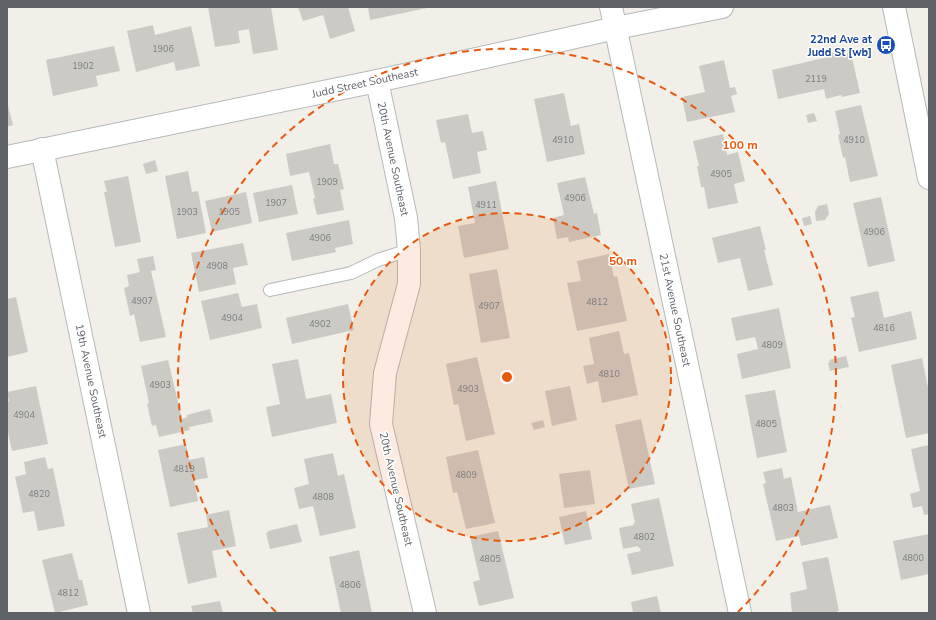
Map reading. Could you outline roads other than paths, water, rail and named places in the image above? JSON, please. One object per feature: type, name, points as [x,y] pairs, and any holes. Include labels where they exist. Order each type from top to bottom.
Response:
[{"type":"street","name":"Judd Street Southeast","points":[[7,157],[377,81],[613,17],[722,7]]},
{"type":"street","points":[[894,7],[929,178]]},
{"type":"street","name":"21st Avenue Southeast","points":[[613,17],[740,613]]},
{"type":"street","name":"20th Avenue Southeast","points":[[377,81],[406,218],[409,250],[409,284],[385,373],[380,424],[425,613]]},
{"type":"street","name":"19th Avenue Southeast","points":[[42,149],[139,613]]},
{"type":"lane","points":[[270,290],[351,273],[378,260],[409,250]]},
{"type":"place","name":"22nd Ave at Judd St [wb]","points":[[886,45]]}]
